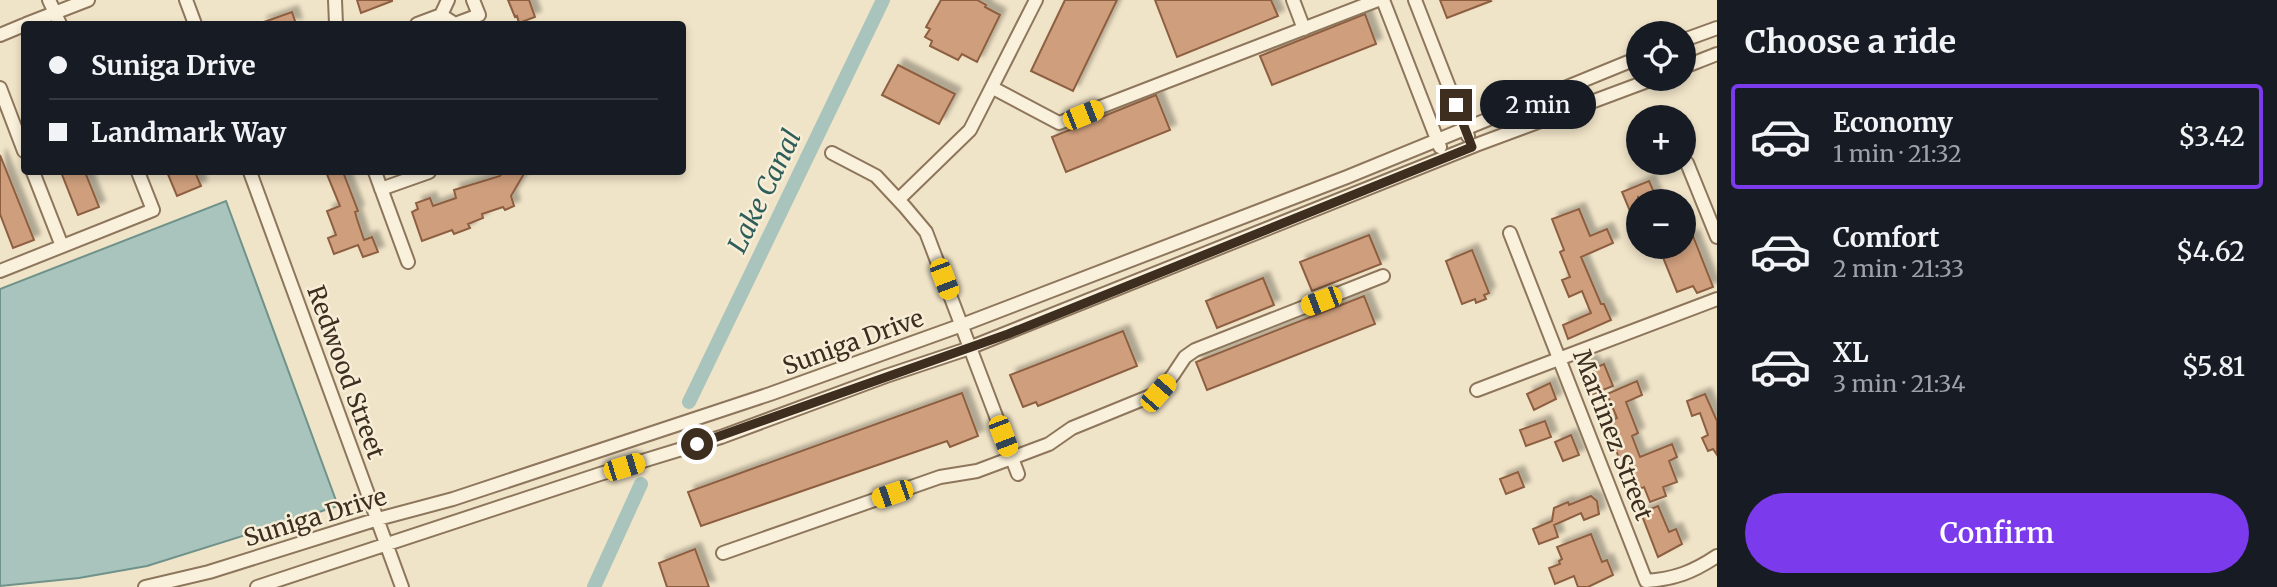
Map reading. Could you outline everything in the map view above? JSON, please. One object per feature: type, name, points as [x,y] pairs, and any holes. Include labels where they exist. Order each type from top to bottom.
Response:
[{"type":"street","points":[[49,0],[57,19],[88,0]]},
{"type":"street","points":[[186,0],[194,21]]},
{"type":"street","points":[[335,0],[336,21]]},
{"type":"street","points":[[425,21],[441,15],[448,0]]},
{"type":"street","points":[[463,21],[479,15],[473,0]]},
{"type":"street","points":[[899,199],[970,130],[1037,0]]},
{"type":"street","points":[[1293,0],[1304,29]]},
{"type":"street","points":[[993,88],[1059,123],[1380,0],[1444,158]]},
{"type":"street","points":[[1415,0],[1472,147]]},
{"type":"street","points":[[441,15],[450,21]]},
{"type":"street","points":[[0,35],[21,27]]},
{"type":"street","points":[[1696,36],[1717,28]]},
{"type":"street","points":[[1696,62],[1717,54]]},
{"type":"street","name":"Suniga Drive","points":[[145,587],[209,572],[377,519],[453,499],[770,394],[962,326],[1437,141],[1626,63]]},
{"type":"street","points":[[0,88],[21,142]]},
{"type":"street","name":"Suniga Drive","points":[[257,587],[721,437],[886,376],[971,348],[1444,158],[1626,89]]},
{"type":"street","points":[[832,153],[876,176],[926,232],[1018,474]]},
{"type":"street","points":[[34,175],[62,246]]},
{"type":"street","points":[[0,271],[153,210],[139,175]]},
{"type":"street","name":"Redwood Street","points":[[251,175],[402,587]]},
{"type":"street","points":[[375,175],[408,262]]},
{"type":"street","points":[[381,189],[421,175]]},
{"type":"street","points":[[1692,175],[1717,236]]},
{"type":"street","name":"Martinez Street","points":[[1510,233],[1646,581],[1670,579],[1701,567],[1717,556]]},
{"type":"street","points":[[723,553],[940,477],[977,471],[1049,444],[1072,428],[1158,393],[1185,357],[1195,350],[1383,276]]},
{"type":"street","points":[[1477,390],[1717,299]]},
{"type":"water","points":[[226,201],[338,506],[147,566],[79,578],[0,586],[0,289]]},
{"type":"building","points":[[357,0],[392,0],[392,1],[361,13]]},
{"type":"building","points":[[508,0],[529,0],[535,17],[518,21],[517,16],[515,17]]},
{"type":"building","points":[[941,0],[977,0],[1000,15],[977,62],[962,54],[958,60],[930,46],[932,41],[925,37],[930,29],[926,27]]},
{"type":"building","points":[[1065,0],[1117,0],[1073,91],[1031,71]]},
{"type":"building","points":[[1155,0],[1271,0],[1278,16],[1177,57]]},
{"type":"building","points":[[1440,0],[1490,0],[1491,1],[1447,18]]},
{"type":"building","points":[[292,12],[295,21],[267,21]]},
{"type":"building","points":[[1365,14],[1376,44],[1272,85],[1260,56]]},
{"type":"building","points":[[898,65],[955,94],[939,124],[882,95]]},
{"type":"building","points":[[1156,95],[1170,130],[1066,172],[1052,137]]},
{"type":"building","points":[[0,155],[34,240],[13,248],[0,214]]},
{"type":"building","points":[[62,175],[86,175],[99,207],[78,215]]},
{"type":"building","points":[[168,175],[196,175],[201,186],[177,196]]},
{"type":"building","points":[[327,175],[344,175],[358,211],[355,212],[364,240],[372,237],[378,252],[363,257],[358,245],[334,254],[328,238],[336,235],[327,211],[340,206]]},
{"type":"building","points":[[523,175],[511,196],[514,206],[482,214],[483,218],[468,224],[470,228],[454,234],[452,230],[422,241],[412,212],[418,209],[416,203],[430,198],[433,206],[456,198],[454,190],[500,176]]},
{"type":"building","points":[[1649,181],[1652,189],[1629,189]]},
{"type":"building","points":[[1579,209],[1590,236],[1607,229],[1613,243],[1581,257],[1601,304],[1604,304],[1611,320],[1568,339],[1563,325],[1591,313],[1582,291],[1569,297],[1562,280],[1570,277],[1560,252],[1564,250],[1552,219]]},
{"type":"building","points":[[1369,235],[1381,264],[1312,291],[1300,262]]},
{"type":"building","points":[[1696,244],[1713,287],[1697,293],[1693,286],[1677,292],[1664,259],[1696,259]]},
{"type":"building","points":[[1472,250],[1489,293],[1484,295],[1486,299],[1476,303],[1475,299],[1462,304],[1446,261]]},
{"type":"building","points":[[1263,278],[1274,305],[1217,328],[1206,301]]},
{"type":"building","points":[[1364,296],[1375,324],[1207,390],[1196,362]]},
{"type":"building","points":[[1123,331],[1137,366],[1038,406],[1036,402],[1023,407],[1010,375]]},
{"type":"building","points":[[1592,361],[1595,368],[1604,364],[1613,386],[1593,394],[1582,365]]},
{"type":"building","points":[[1637,381],[1642,395],[1626,402],[1638,433],[1632,436],[1640,457],[1672,444],[1677,457],[1669,461],[1677,482],[1663,487],[1666,496],[1650,502],[1644,487],[1637,490],[1630,471],[1626,473],[1604,424],[1617,418],[1607,394]]},
{"type":"building","points":[[1550,383],[1556,399],[1534,410],[1527,394]]},
{"type":"building","points":[[962,393],[978,436],[950,447],[947,441],[701,526],[688,492]]},
{"type":"building","points":[[1705,394],[1717,421],[1717,455],[1713,449],[1708,451],[1702,438],[1708,435],[1700,413],[1692,416],[1687,401]]},
{"type":"building","points":[[1545,421],[1551,437],[1526,446],[1520,430]]},
{"type":"building","points":[[1571,435],[1579,455],[1563,461],[1555,442]]},
{"type":"building","points":[[1518,472],[1524,487],[1506,494],[1500,479]]},
{"type":"building","points":[[1591,496],[1597,501],[1599,514],[1584,520],[1581,513],[1554,525],[1558,537],[1539,544],[1533,529],[1552,521],[1554,508]]},
{"type":"building","points":[[1658,506],[1669,532],[1676,529],[1682,544],[1658,557],[1641,513]]},
{"type":"building","points":[[1591,534],[1602,562],[1607,560],[1613,575],[1588,587],[1578,587],[1574,576],[1555,584],[1549,568],[1560,564],[1562,559],[1557,547]]},
{"type":"building","points":[[695,549],[709,587],[667,587],[659,563]]},
{"type":"waterway","name":"Lake Canal","points":[[689,402],[883,0]]},
{"type":"waterway","name":"Lake Canal","points":[[594,587],[641,484]]},
{"type":"route","points":[[697,444],[1008,334],[1472,147],[1456,105]]}]
